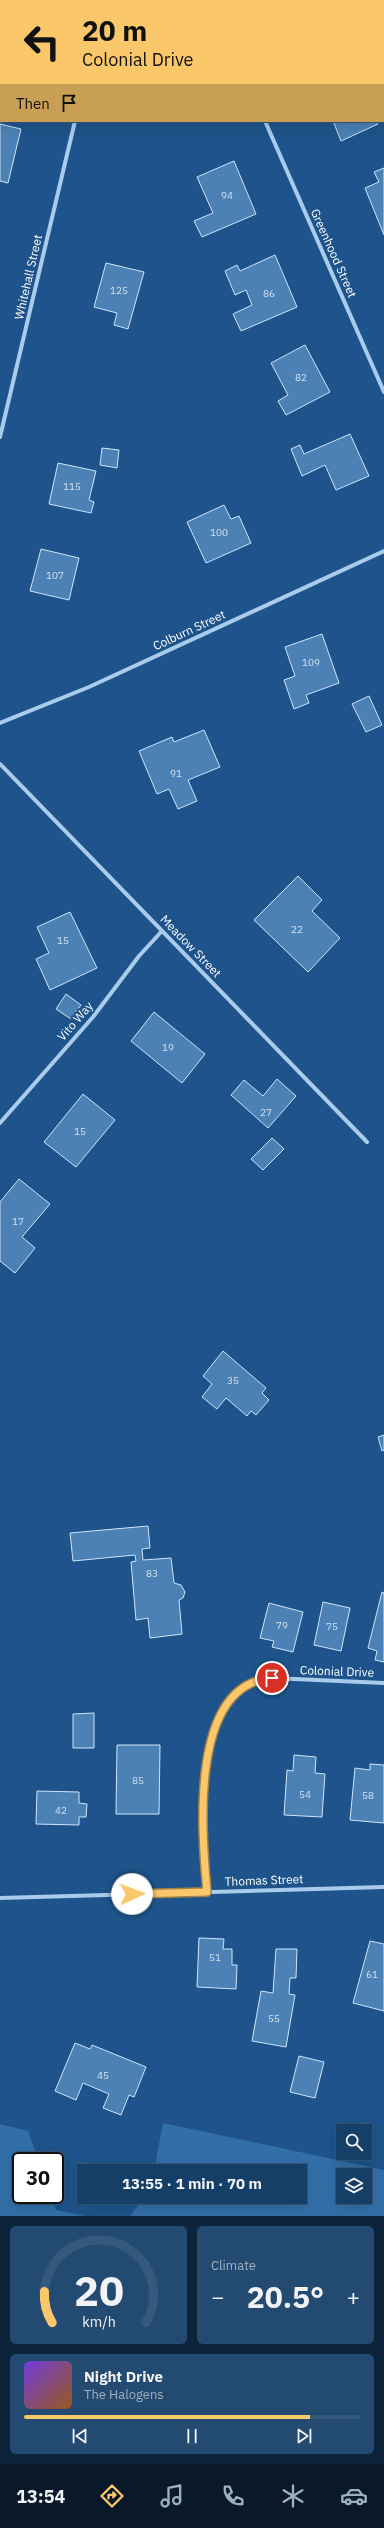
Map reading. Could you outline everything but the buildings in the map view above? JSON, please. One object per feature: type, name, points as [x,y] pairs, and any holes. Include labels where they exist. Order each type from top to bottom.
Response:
[{"type":"street","name":"Whitehall Street","points":[[0,437],[75,122]]},
{"type":"street","name":"Greenhood Street","points":[[265,122],[384,392]]},
{"type":"street","name":"Colburn Street","points":[[0,723],[89,687],[384,551]]},
{"type":"street","name":"Meadow Street","points":[[0,764],[368,1142]]},
{"type":"street","name":"Vito Way","points":[[0,1123],[92,1016],[139,956],[162,931]]},
{"type":"street","name":"Colonial Drive","points":[[207,1892],[202,1812],[206,1771],[220,1717],[238,1691],[259,1679],[272,1678],[384,1682]]},
{"type":"street","name":"Thomas Street","points":[[0,1898],[384,1887]]},
{"type":"shaded area","points":[[163,2123],[384,2170],[384,2216],[130,2216],[139,2204],[307,2204],[307,2164],[155,2164]]},
{"type":"shaded area","points":[[0,2124],[28,2131],[36,2152],[12,2152],[12,2204],[54,2204],[56,2210],[85,2216],[0,2216]]},
{"type":"route","points":[[132,1894],[207,1892],[202,1833],[202,1812],[206,1771],[215,1732],[220,1717],[228,1703],[238,1691],[248,1683],[259,1679],[272,1678]]}]
